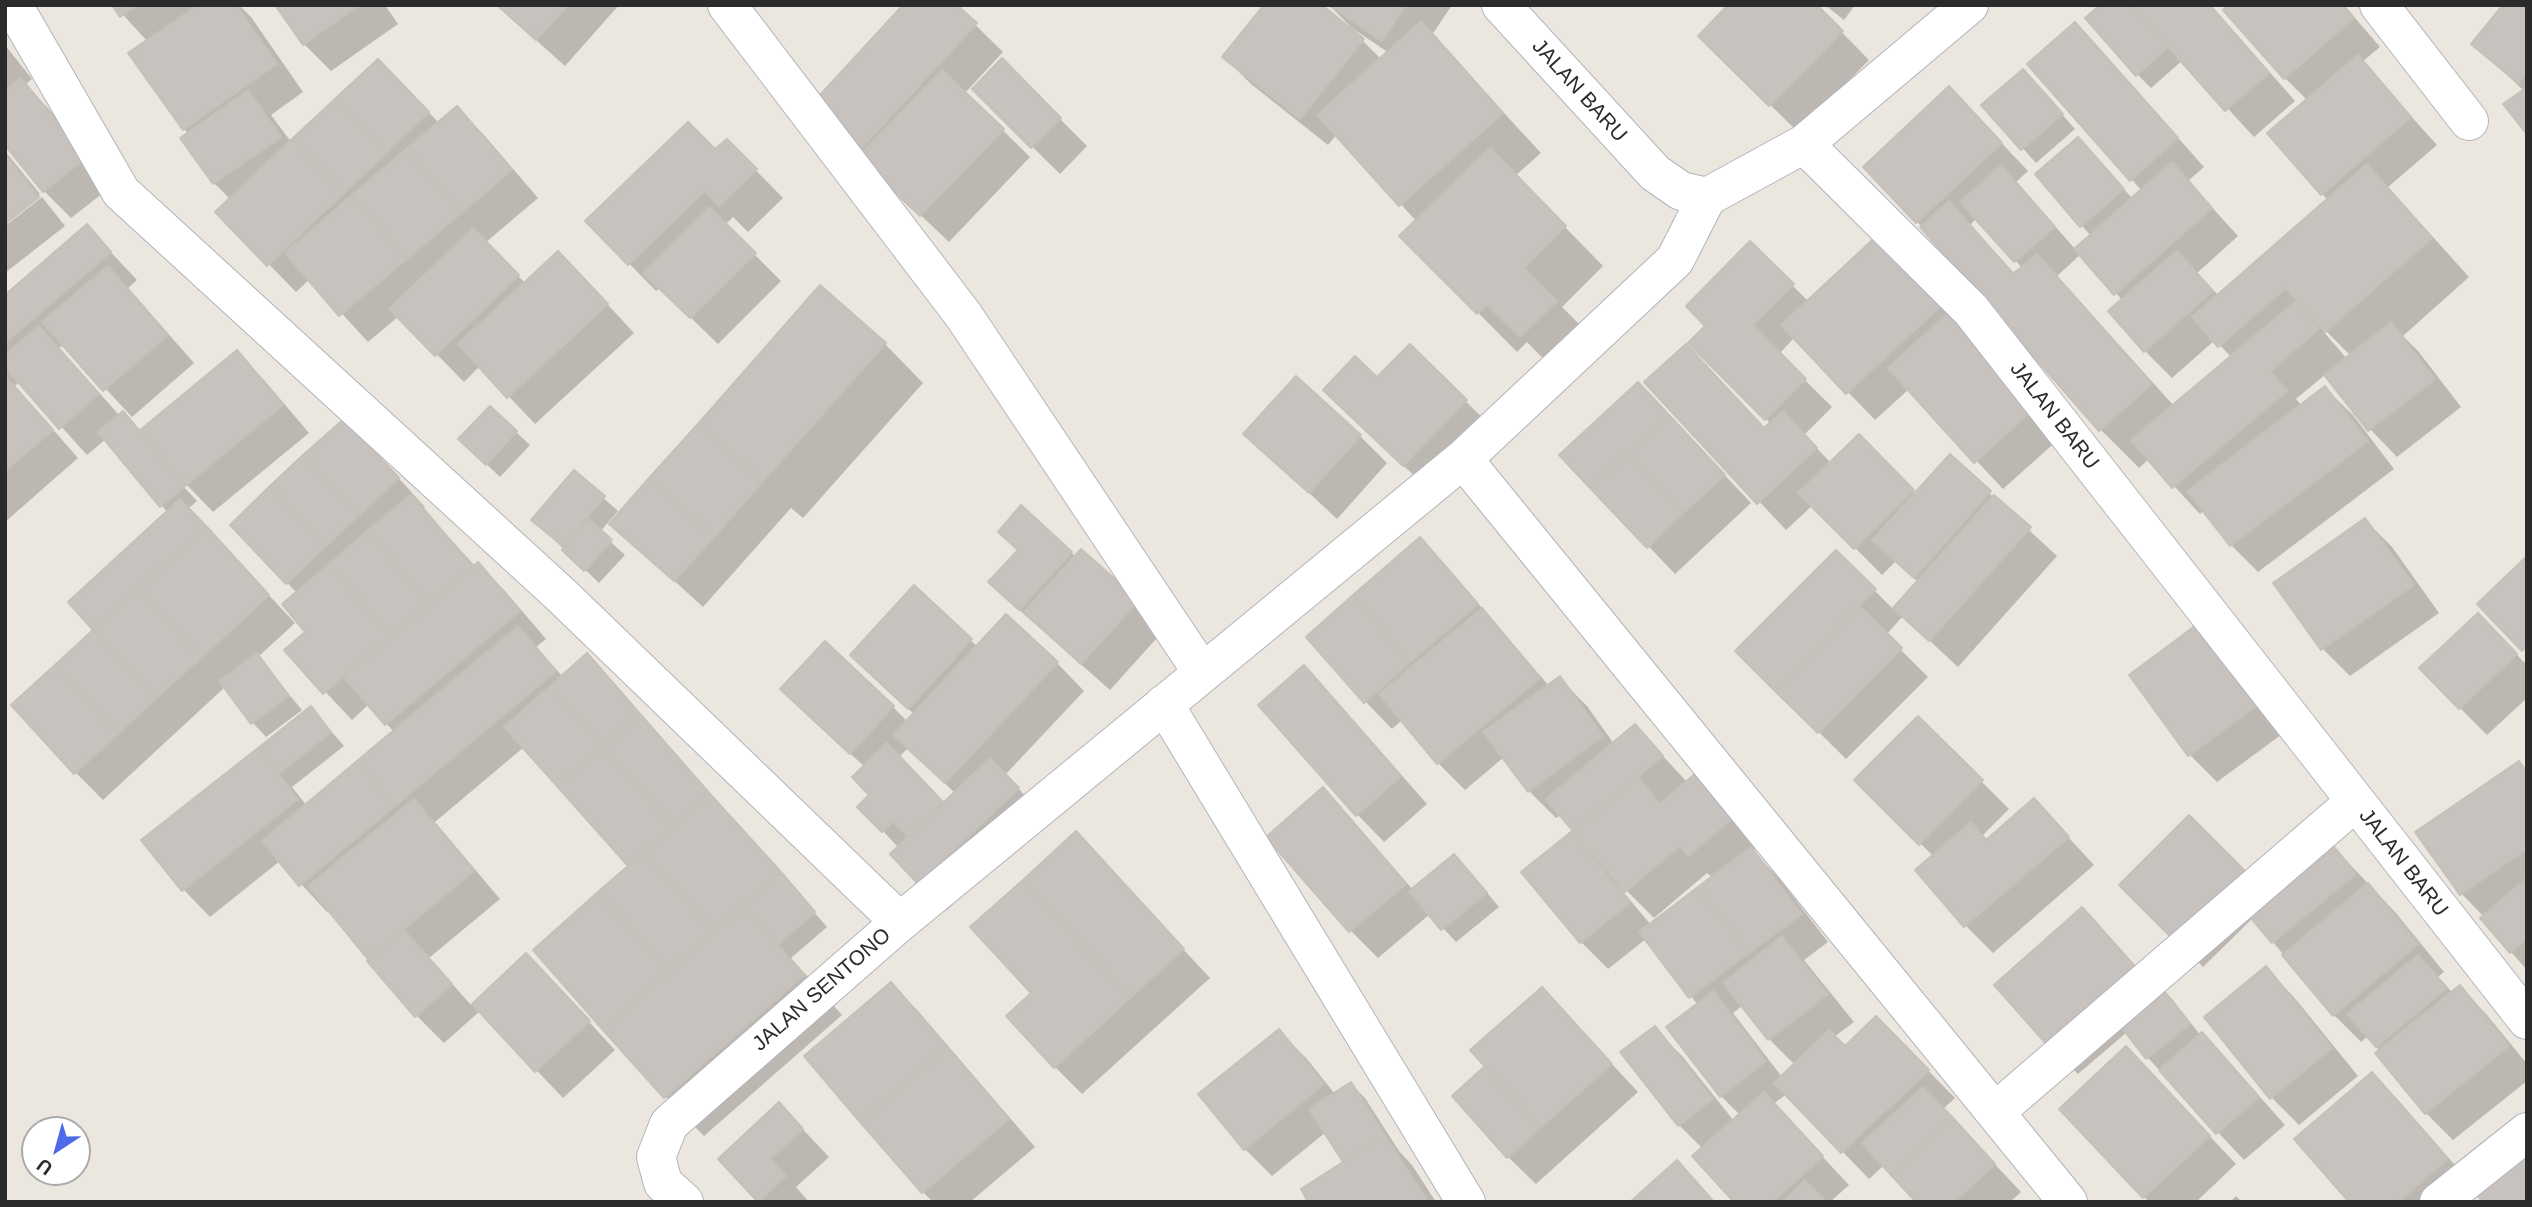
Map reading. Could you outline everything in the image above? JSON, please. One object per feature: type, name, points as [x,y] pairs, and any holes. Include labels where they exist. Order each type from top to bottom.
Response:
[{"type":"street","points":[[13,5],[121,192],[560,594],[900,922]]},
{"type":"street","points":[[727,5],[964,316],[1202,672]]},
{"type":"street","name":"JALAN BARU","points":[[1501,5],[1655,173],[1681,191],[1707,197]]},
{"type":"street","points":[[1707,197],[1804,144],[1969,5]]},
{"type":"street","points":[[2379,5],[2469,121]]},
{"type":"street","name":"JALAN BARU","points":[[1804,144],[1971,310],[2527,1020]]},
{"type":"street","name":"JALAN SENTONO","points":[[684,1202],[663,1183],[656,1157],[669,1124],[900,922],[1463,459],[1675,260],[1707,197]]},
{"type":"street","points":[[1463,459],[2068,1202]]},
{"type":"street","points":[[1164,704],[1466,1202]]},
{"type":"street","points":[[1995,1112],[2355,802]]},
{"type":"street","points":[[2439,1202],[2527,1132]]},
{"type":"building","points":[[112,5],[137,5],[120,17]]},
{"type":"building","points":[[198,5],[236,5],[277,64],[183,130],[128,53]]},
{"type":"building","points":[[275,5],[359,5],[303,45]]},
{"type":"building","points":[[497,5],[568,5],[536,40]]},
{"type":"building","points":[[903,5],[957,5],[977,23],[859,151],[810,106]]},
{"type":"building","points":[[1264,5],[1322,5],[1364,39],[1300,119],[1222,57]]},
{"type":"building","points":[[1329,5],[1406,5],[1382,41]]},
{"type":"building","points":[[1728,5],[1817,5],[1843,31],[1769,106],[1698,36]]},
{"type":"building","points":[[2100,5],[2131,5],[2168,47],[2136,76],[2085,18]]},
{"type":"building","points":[[2131,5],[2209,5],[2269,73],[2225,111]]},
{"type":"building","points":[[2228,5],[2343,5],[2354,18],[2284,79],[2223,10]]},
{"type":"building","points":[[2503,5],[2527,5],[2527,72],[2518,83],[2471,44]]},
{"type":"building","points":[[1421,21],[1503,113],[1399,206],[1317,115]]},
{"type":"building","points":[[2075,22],[2178,138],[2130,181],[2027,64]]},
{"type":"building","points":[[2358,55],[2411,117],[2321,195],[2267,133]]},
{"type":"building","points":[[1002,58],[1061,118],[1031,148],[972,89]]},
{"type":"building","points":[[378,59],[429,112],[386,153],[335,99]]},
{"type":"building","points":[[2023,69],[2063,114],[2021,150],[1981,105]]},
{"type":"building","points":[[942,70],[1004,129],[920,216],[858,157]]},
{"type":"building","points":[[21,78],[86,158],[43,192],[5,145],[5,91]]},
{"type":"building","points":[[1949,86],[2002,143],[1916,223],[1863,167]]},
{"type":"building","points":[[2527,87],[2527,130],[2525,132],[2503,104]]},
{"type":"building","points":[[248,90],[281,137],[213,184],[180,138]]},
{"type":"building","points":[[335,99],[386,153],[344,193],[292,139]]},
{"type":"building","points":[[457,106],[512,170],[461,213],[406,149]]},
{"type":"building","points":[[688,122],[715,149],[727,139],[757,169],[719,206],[705,191],[628,265],[585,221]]},
{"type":"building","points":[[2078,137],[2124,189],[2080,227],[2035,174]]},
{"type":"building","points":[[292,139],[344,193],[267,266],[215,212]]},
{"type":"building","points":[[1490,148],[1566,226],[1524,268],[1557,301],[1520,337],[1487,305],[1477,314],[1399,236]]},
{"type":"building","points":[[406,149],[461,213],[407,259],[352,195]]},
{"type":"building","points":[[5,155],[39,197],[5,224]]},
{"type":"building","points":[[2172,162],[2212,208],[2114,295],[2074,249]]},
{"type":"building","points":[[2367,164],[2432,238],[2325,332],[2286,288],[2218,347],[2192,317]]},
{"type":"building","points":[[2001,165],[2055,227],[2014,262],[1960,202]]},
{"type":"building","points":[[352,195],[407,259],[339,316],[285,253]]},
{"type":"building","points":[[1949,201],[2013,274],[2037,254],[2152,384],[2099,431],[1920,227]]},
{"type":"building","points":[[709,207],[756,253],[690,318],[643,273]]},
{"type":"building","points":[[87,224],[111,252],[5,343],[5,295]]},
{"type":"building","points":[[473,228],[519,275],[435,356],[389,309]]},
{"type":"building","points":[[1881,232],[1946,301],[1846,394],[1781,325]]},
{"type":"building","points":[[1750,241],[1794,284],[1753,325],[1806,379],[1765,420],[1688,343],[1705,326],[1686,306]]},
{"type":"building","points":[[558,251],[608,304],[507,398],[458,344]]},
{"type":"building","points":[[2177,251],[2213,291],[2144,352],[2108,311]]},
{"type":"building","points":[[108,266],[168,335],[103,391],[42,322]]},
{"type":"building","points":[[820,285],[886,343],[763,481],[698,424]]},
{"type":"building","points":[[2296,301],[2319,329],[2270,371],[2287,391],[2172,488],[2131,440]]},
{"type":"building","points":[[1946,315],[2034,409],[1974,463],[1888,368]]},
{"type":"building","points":[[2391,322],[2435,379],[2368,431],[2324,375]]},
{"type":"building","points":[[39,326],[99,394],[59,429],[5,367],[5,355]]},
{"type":"building","points":[[1410,344],[1467,400],[1403,466],[1323,390],[1355,356],[1377,377]]},
{"type":"building","points":[[1686,344],[1764,428],[1783,411],[1817,448],[1757,504],[1644,382]]},
{"type":"building","points":[[237,350],[283,405],[185,486],[139,431]]},
{"type":"building","points":[[5,376],[53,430],[5,471]]},
{"type":"building","points":[[1296,376],[1361,435],[1309,493],[1243,434]]},
{"type":"building","points":[[1638,382],[1669,415],[1590,488],[1559,455]]},
{"type":"building","points":[[2325,386],[2368,441],[2230,546],[2187,491]]},
{"type":"building","points":[[490,406],[517,431],[486,465],[458,439]]},
{"type":"building","points":[[123,411],[185,486],[160,507],[98,432]]},
{"type":"building","points":[[1669,415],[1725,475],[1683,513],[1628,454]]},
{"type":"building","points":[[344,419],[399,478],[359,515],[303,455]]},
{"type":"building","points":[[698,424],[763,481],[714,537],[649,478]]},
{"type":"building","points":[[1859,434],[1914,490],[1854,549],[1798,493]]},
{"type":"building","points":[[1628,454],[1683,513],[1647,548],[1590,488]]},
{"type":"building","points":[[1950,454],[1991,491],[1914,578],[1872,540]]},
{"type":"building","points":[[303,455],[359,515],[326,546],[270,486]]},
{"type":"building","points":[[574,470],[605,496],[563,546],[531,520]]},
{"type":"building","points":[[649,478],[714,537],[674,581],[609,524]]},
{"type":"building","points":[[270,486],[326,546],[286,584],[230,525]]},
{"type":"building","points":[[411,494],[472,566],[429,604],[367,531]]},
{"type":"building","points":[[1994,495],[2031,527],[1929,641],[1893,608]]},
{"type":"building","points":[[180,499],[207,527],[93,630],[68,602]]},
{"type":"building","points":[[1021,505],[1072,552],[1019,610],[988,582],[1018,550],[998,532]]},
{"type":"building","points":[[2365,518],[2414,585],[2321,650],[2273,583]]},
{"type":"building","points":[[589,519],[612,540],[584,571],[562,550]]},
{"type":"building","points":[[207,527],[269,595],[201,658],[138,589]]},
{"type":"building","points":[[367,531],[429,604],[391,636],[329,564]]},
{"type":"building","points":[[1420,537],[1478,604],[1410,662],[1353,595]]},
{"type":"building","points":[[1081,549],[1139,600],[1081,664],[1024,612]]},
{"type":"building","points":[[1836,550],[1876,589],[1775,691],[1735,651]]},
{"type":"building","points":[[2527,556],[2527,646],[2522,651],[2477,604]]},
{"type":"building","points":[[478,562],[520,611],[385,725],[343,676]]},
{"type":"building","points":[[329,564],[391,636],[323,694],[284,650],[305,632],[282,604]]},
{"type":"building","points":[[914,585],[972,639],[908,709],[850,655]]},
{"type":"building","points":[[138,589],[201,658],[156,698],[93,630]]},
{"type":"building","points":[[1353,595],[1410,662],[1364,703],[1306,637]]},
{"type":"building","points":[[1860,606],[1902,648],[1818,733],[1775,691]]},
{"type":"building","points":[[1482,608],[1540,678],[1437,764],[1379,694]]},
{"type":"building","points":[[2478,613],[2517,654],[2459,709],[2419,668]]},
{"type":"building","points":[[1006,614],[1058,662],[945,783],[893,735]]},
{"type":"building","points":[[2203,620],[2263,701],[2188,756],[2129,675]]},
{"type":"building","points":[[518,626],[556,671],[395,806],[357,761]]},
{"type":"building","points":[[93,630],[156,698],[118,734],[55,665]]},
{"type":"building","points":[[825,641],[894,706],[850,754],[780,689]]},
{"type":"building","points":[[257,653],[289,696],[251,724],[219,681]]},
{"type":"building","points":[[587,653],[640,714],[603,747],[550,686]]},
{"type":"building","points":[[55,665],[118,734],[74,774],[11,705]]},
{"type":"building","points":[[1304,665],[1401,776],[1356,816],[1258,705]]},
{"type":"building","points":[[1560,676],[1603,736],[1528,792],[1483,732]]},
{"type":"building","points":[[550,686],[603,747],[557,786],[504,727]]},
{"type":"building","points":[[311,706],[331,732],[278,774],[258,748]]},
{"type":"building","points":[[640,714],[710,794],[673,826],[603,747]]},
{"type":"building","points":[[1918,716],[1983,780],[1919,845],[1854,780]]},
{"type":"building","points":[[1635,724],[1663,756],[1573,831],[1546,799]]},
{"type":"building","points":[[887,743],[944,803],[908,837],[893,821],[882,832],[857,807],[869,795],[852,777]]},
{"type":"building","points":[[603,747],[673,826],[628,866],[557,786]]},
{"type":"building","points":[[258,748],[298,799],[182,891],[141,840]]},
{"type":"building","points":[[990,758],[1019,788],[918,884],[890,854]]},
{"type":"building","points":[[357,761],[395,806],[299,886],[262,841]]},
{"type":"building","points":[[2519,761],[2527,772],[2527,849],[2460,895],[2415,832]]},
{"type":"building","points":[[1696,773],[1734,817],[1688,856],[1680,846],[1625,892],[1573,831],[1638,777],[1660,804]]},
{"type":"building","points":[[1323,787],[1406,884],[1349,932],[1266,837]]},
{"type":"building","points":[[710,794],[781,872],[714,931],[644,852]]},
{"type":"building","points":[[2034,798],[2069,837],[1964,927],[1915,870],[1971,822],[1986,840]]},
{"type":"building","points":[[414,799],[474,871],[368,959],[308,886]]},
{"type":"building","points":[[2189,815],[2246,872],[2175,941],[2119,885]]},
{"type":"building","points":[[1076,831],[1184,949],[1130,998],[1023,880]]},
{"type":"building","points":[[1571,832],[1630,903],[1580,943],[1521,872]]},
{"type":"building","points":[[2325,836],[2356,874],[2272,943],[2241,906]]},
{"type":"building","points":[[1751,847],[1802,914],[1749,953],[1698,887]]},
{"type":"building","points":[[644,852],[714,931],[668,971],[598,892]]},
{"type":"building","points":[[1454,854],[1487,893],[1441,930],[1409,891]]},
{"type":"building","points":[[781,872],[815,912],[777,945],[743,906]]},
{"type":"building","points":[[2527,878],[2527,939],[2510,953],[2480,918]]},
{"type":"building","points":[[1023,880],[1130,998],[1054,1068],[1006,1016],[1031,993],[970,927]]},
{"type":"building","points":[[2368,883],[2418,944],[2333,1016],[2282,955]]},
{"type":"building","points":[[1698,887],[1749,953],[1689,998],[1639,932]]},
{"type":"building","points":[[598,892],[668,971],[603,1030],[533,950]]},
{"type":"building","points":[[743,906],[804,975],[664,1098],[603,1030]]},
{"type":"building","points":[[2082,907],[2139,971],[2050,1048],[1994,985]]},
{"type":"building","points":[[403,929],[452,984],[415,1017],[367,961]]},
{"type":"building","points":[[1782,936],[1828,994],[1768,1040],[1723,983]]},
{"type":"building","points":[[526,953],[590,1021],[535,1072],[472,1004]]},
{"type":"building","points":[[2418,955],[2447,988],[2376,1047],[2347,1014]]},
{"type":"building","points":[[2266,966],[2332,1048],[2270,1099],[2204,1017]]},
{"type":"building","points":[[891,982],[947,1047],[860,1122],[804,1056]]},
{"type":"building","points":[[2158,983],[2190,1024],[2146,1059],[2114,1018]]},
{"type":"building","points":[[2460,985],[2509,1046],[2425,1114],[2375,1053]]},
{"type":"building","points":[[1542,987],[1612,1064],[1540,1128],[1470,1050]]},
{"type":"building","points":[[1714,991],[1766,1061],[1720,1097],[1666,1027]]},
{"type":"building","points":[[1876,1016],[1929,1070],[1841,1153],[1774,1083],[1829,1030],[1845,1046]]},
{"type":"building","points":[[1655,1026],[1713,1099],[1678,1126],[1620,1052]]},
{"type":"building","points":[[1279,1029],[1324,1084],[1244,1150],[1198,1094]]},
{"type":"building","points":[[2202,1032],[2259,1097],[2216,1134],[2159,1070]]},
{"type":"building","points":[[2126,1046],[2210,1136],[2143,1198],[2059,1109]]},
{"type":"building","points":[[947,1047],[1009,1119],[922,1193],[860,1122]]},
{"type":"building","points":[[1485,1066],[1540,1128],[1507,1158],[1452,1096]]},
{"type":"building","points":[[2372,1072],[2448,1159],[2398,1202],[2349,1202],[2294,1139]]},
{"type":"building","points":[[1351,1082],[1385,1135],[1343,1162],[1309,1109]]},
{"type":"building","points":[[1923,1087],[1953,1118],[1891,1175],[1862,1143]]},
{"type":"building","points":[[1764,1092],[1823,1156],[1773,1202],[1734,1202],[1692,1156]]},
{"type":"building","points":[[779,1102],[803,1129],[770,1159],[786,1176],[758,1202],[718,1159]]},
{"type":"building","points":[[1953,1118],[1995,1164],[1954,1202],[1916,1202],[1891,1175]]},
{"type":"building","points":[[1385,1135],[1428,1202],[1308,1202],[1301,1189]]},
{"type":"building","points":[[2527,1145],[2527,1202],[2483,1202],[2473,1190]]},
{"type":"building","points":[[1677,1160],[1714,1202],[1630,1202]]},
{"type":"building","points":[[1805,1180],[1827,1202],[1783,1202]]}]
